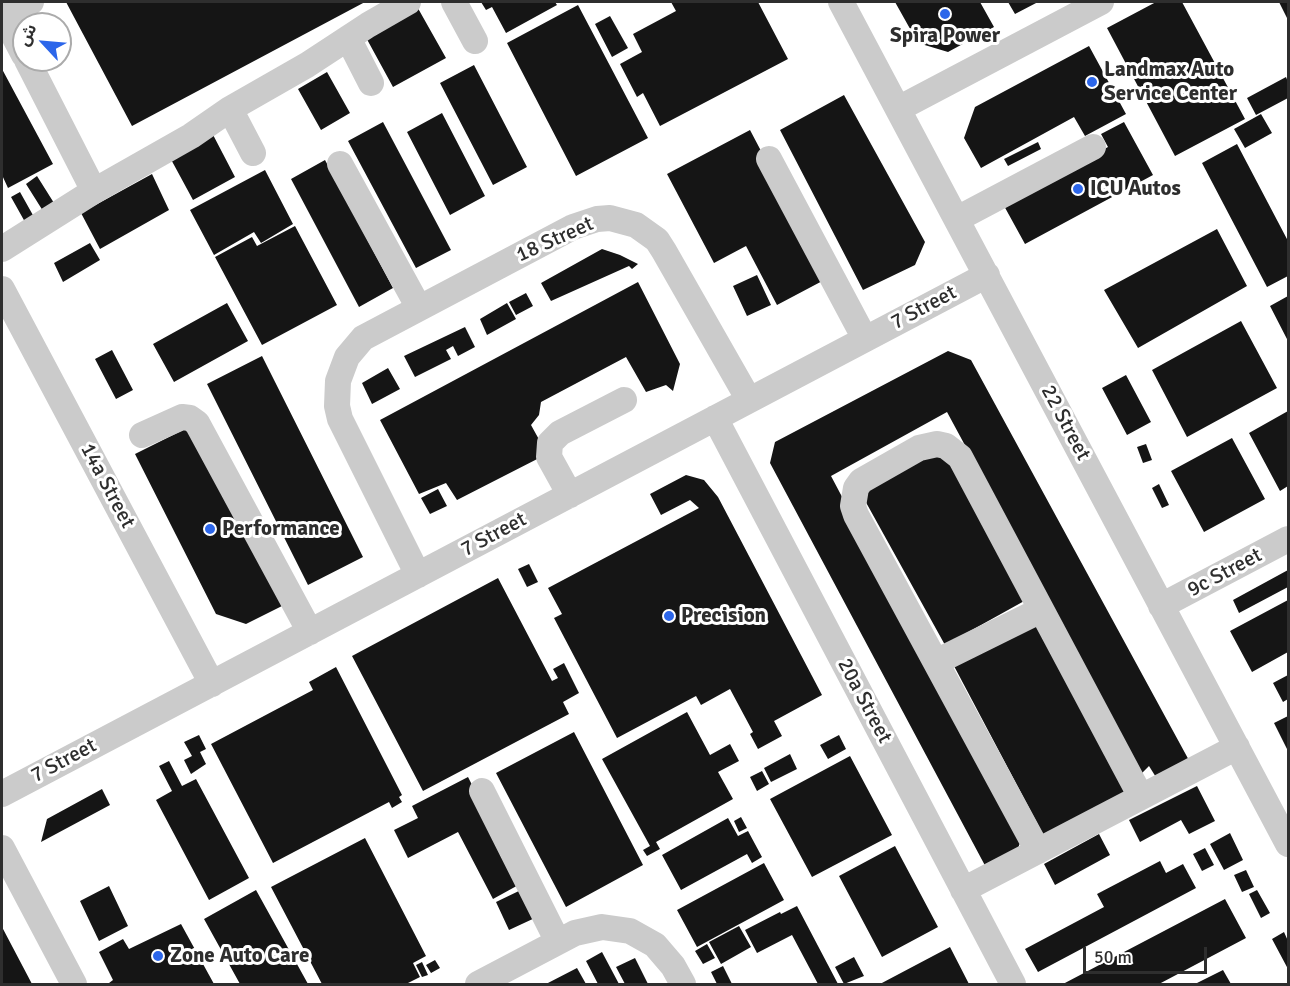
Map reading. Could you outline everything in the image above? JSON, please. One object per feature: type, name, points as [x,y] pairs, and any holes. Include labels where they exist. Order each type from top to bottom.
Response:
[{"type":"street","points":[[12,34],[3,18],[32,2]]},
{"type":"street","points":[[2,249],[94,191],[191,136],[230,108],[307,65],[408,2]]},
{"type":"street","points":[[454,2],[475,41]]},
{"type":"street","name":"22 Street","points":[[841,2],[1237,747],[1279,806],[1288,844]]},
{"type":"street","points":[[898,109],[1101,2]]},
{"type":"street","points":[[348,38],[371,83]]},
{"type":"street","points":[[33,72],[94,191]]},
{"type":"street","points":[[230,108],[254,153]]},
{"type":"street","points":[[957,219],[1093,147]]},
{"type":"street","points":[[769,159],[865,339]]},
{"type":"street","points":[[340,164],[419,308]]},
{"type":"street","name":"18 Street","points":[[418,575],[344,431],[337,394],[342,369],[359,342],[419,308],[585,222],[610,218],[623,221],[647,232],[664,251],[749,400]]},
{"type":"street","name":"7 Street","points":[[2,794],[987,275]]},
{"type":"street","name":"14a Street","points":[[2,289],[212,684]]},
{"type":"street","points":[[570,495],[549,457],[550,443],[560,433],[624,400]]},
{"type":"street","points":[[142,435],[182,417],[190,418],[197,423],[310,632]]},
{"type":"street","name":"20a Street","points":[[716,418],[1013,984]]},
{"type":"street","points":[[1038,851],[853,506],[856,488],[861,481],[919,448],[928,444],[937,444],[946,446],[960,457],[1141,797]]},
{"type":"street","name":"9c Street","points":[[1161,606],[1288,539]]},
{"type":"street","points":[[936,662],[1041,610]]},
{"type":"street","points":[[963,890],[1237,747]]},
{"type":"street","points":[[482,791],[558,942]]},
{"type":"street","points":[[2,848],[74,984]]},
{"type":"street","points":[[478,984],[575,933],[602,927],[630,932],[655,945],[665,955],[683,984]]},
{"type":"building","points":[[66,2],[365,2],[132,126]]},
{"type":"building","points":[[481,2],[555,2],[557,5],[506,33],[492,7],[486,10]]},
{"type":"building","points":[[671,2],[758,2],[788,59],[660,126],[643,93],[637,97],[620,64],[642,52],[633,34],[676,11]]},
{"type":"building","name":"Spira Power","points":[[895,2],[980,2],[994,27],[948,52],[918,43]]},
{"type":"building","points":[[1008,2],[1038,2],[1015,14]]},
{"type":"building","points":[[1156,2],[1182,2],[1245,119],[1175,156],[1107,28]]},
{"type":"building","points":[[1279,2],[1288,2],[1288,20]]},
{"type":"building","points":[[415,3],[446,58],[393,87],[363,32]]},
{"type":"building","points":[[578,5],[648,138],[576,176],[507,43]]},
{"type":"building","points":[[610,16],[628,48],[612,57],[595,24]]},
{"type":"building","points":[[1089,46],[1126,114],[1085,136],[1074,117],[981,168],[964,138],[975,107]]},
{"type":"building","points":[[474,65],[527,167],[493,185],[440,83]]},
{"type":"building","points":[[2,69],[53,164],[8,188],[2,175]]},
{"type":"building","points":[[327,72],[350,113],[321,130],[298,89]]},
{"type":"building","points":[[1286,77],[1288,98],[1256,115],[1247,98]]},
{"type":"building","points":[[844,95],[925,242],[915,265],[863,290],[780,130]]},
{"type":"building","points":[[442,113],[485,196],[450,215],[407,132]]},
{"type":"building","points":[[1261,114],[1272,133],[1245,148],[1234,129]]},
{"type":"building","points":[[383,122],[451,250],[416,268],[348,141]]},
{"type":"building","name":"ICU Autos","points":[[1124,122],[1153,175],[1025,244],[1003,204],[1108,147],[1101,134]]},
{"type":"building","points":[[210,129],[235,177],[193,200],[167,152]]},
{"type":"building","points":[[750,130],[828,278],[777,305],[746,246],[714,263],[667,174]]},
{"type":"building","points":[[1038,142],[1041,149],[1008,166],[1004,159]]},
{"type":"building","points":[[1237,144],[1288,241],[1288,276],[1267,287],[1202,163]]},
{"type":"building","points":[[325,160],[393,288],[359,307],[291,179]]},
{"type":"building","points":[[265,170],[293,224],[261,243],[254,232],[214,255],[190,210]]},
{"type":"building","points":[[152,174],[169,210],[100,249],[81,213]]},
{"type":"building","points":[[37,176],[54,203],[43,211],[26,184]]},
{"type":"building","points":[[20,192],[34,217],[25,222],[11,197]]},
{"type":"building","points":[[295,226],[337,305],[262,345],[215,257],[252,237],[257,246]]},
{"type":"building","points":[[1217,229],[1247,286],[1138,348],[1104,290]]},
{"type":"building","points":[[90,243],[100,260],[63,282],[54,263]]},
{"type":"building","points":[[602,249],[638,264],[632,269],[629,266],[551,301],[541,283]]},
{"type":"building","points":[[757,275],[771,305],[747,316],[733,286]]},
{"type":"building","points":[[638,282],[680,364],[673,391],[666,385],[646,392],[626,357],[541,402],[539,415],[531,425],[547,454],[457,500],[446,483],[419,494],[380,420]]},
{"type":"building","points":[[526,293],[533,306],[516,315],[509,302]]},
{"type":"building","points":[[1288,296],[1288,341],[1270,306]]},
{"type":"building","points":[[227,303],[248,341],[174,382],[153,344]]},
{"type":"building","points":[[507,303],[516,319],[487,335],[480,319]]},
{"type":"building","points":[[1241,321],[1277,388],[1187,437],[1152,370]]},
{"type":"building","points":[[465,327],[475,347],[458,356],[453,346],[446,350],[451,359],[415,377],[404,356]]},
{"type":"building","points":[[112,350],[133,390],[116,399],[95,359]]},
{"type":"building","points":[[948,351],[971,360],[1191,764],[1159,782],[1149,766],[1142,773],[947,412],[831,476],[1022,837],[1014,860],[989,873],[770,463],[775,442]]},
{"type":"building","points":[[262,356],[363,557],[308,585],[207,384]]},
{"type":"building","points":[[388,368],[400,389],[372,404],[362,383]]},
{"type":"building","points":[[1126,375],[1151,422],[1127,435],[1102,388]]},
{"type":"building","points":[[1288,411],[1288,486],[1280,491],[1249,433]]},
{"type":"building","name":"Performance","points":[[187,428],[284,605],[246,624],[216,614],[135,454]]},
{"type":"building","points":[[1232,438],[1265,499],[1204,532],[1171,471]]},
{"type":"building","points":[[1146,444],[1152,460],[1143,463],[1137,447]]},
{"type":"building","points":[[945,453],[1026,600],[945,645],[863,497],[873,476]]},
{"type":"building","name":"Precision","points":[[686,475],[704,480],[718,497],[822,695],[774,721],[782,736],[758,749],[750,734],[753,732],[730,689],[701,705],[696,696],[617,738],[554,618],[562,614],[548,588],[699,508],[690,500],[661,515],[650,494]]},
{"type":"building","points":[[1159,484],[1169,505],[1162,508],[1152,488]]},
{"type":"building","points":[[438,489],[447,506],[430,514],[421,498]]},
{"type":"building","points":[[529,564],[538,582],[527,587],[518,569]]},
{"type":"building","points":[[1288,570],[1288,587],[1239,613],[1233,600]]},
{"type":"building","points":[[498,578],[552,681],[558,678],[553,669],[564,663],[579,693],[563,702],[569,714],[423,791],[352,656]]},
{"type":"building","points":[[1288,600],[1288,652],[1252,672],[1230,631]]},
{"type":"building","points":[[1038,619],[1129,794],[1045,838],[954,666]]},
{"type":"building","points":[[336,667],[402,795],[399,797],[402,802],[392,808],[389,802],[273,863],[211,744],[313,690],[309,682]]},
{"type":"building","points":[[1288,675],[1288,699],[1283,702],[1273,683]]},
{"type":"building","points":[[687,712],[710,755],[730,744],[739,761],[718,772],[733,799],[656,842],[660,849],[647,856],[643,850],[650,846],[602,759]]},
{"type":"building","points":[[1288,716],[1288,751],[1274,723]]},
{"type":"building","points":[[574,732],[643,865],[566,907],[496,773]]},
{"type":"building","points":[[199,735],[206,749],[200,752],[206,764],[191,774],[184,760],[192,756],[184,742]]},
{"type":"building","points":[[839,735],[846,749],[828,759],[820,745]]},
{"type":"building","points":[[790,754],[797,769],[771,782],[764,768]]},
{"type":"building","points":[[850,756],[892,835],[812,877],[770,799]]},
{"type":"building","points":[[169,761],[182,786],[196,779],[249,878],[209,900],[156,800],[172,791],[159,766]]},
{"type":"building","points":[[762,771],[769,784],[757,791],[750,777]]},
{"type":"building","points":[[468,777],[522,883],[493,899],[458,832],[408,858],[394,830],[418,818],[412,806]]},
{"type":"building","points":[[1197,786],[1215,821],[1189,834],[1181,820],[1140,842],[1129,820]]},
{"type":"building","points":[[102,789],[110,805],[41,842],[47,819]]},
{"type":"building","points":[[741,817],[747,828],[739,832],[734,821]]},
{"type":"building","points":[[728,818],[738,836],[748,831],[762,857],[752,863],[747,854],[681,890],[662,855]]},
{"type":"building","points":[[1230,833],[1243,860],[1224,870],[1210,844]]},
{"type":"building","points":[[1099,834],[1110,855],[1055,885],[1044,864]]},
{"type":"building","points":[[365,838],[426,956],[413,963],[420,977],[406,984],[322,984],[271,887]]},
{"type":"building","points":[[895,846],[938,927],[882,957],[839,876]]},
{"type":"building","points":[[1205,848],[1214,865],[1202,871],[1193,854]]},
{"type":"building","points":[[1160,861],[1166,873],[1183,864],[1196,888],[1038,972],[1025,949],[1104,907],[1097,894]]},
{"type":"building","points":[[764,863],[784,900],[697,947],[677,910]]},
{"type":"building","points":[[1246,870],[1254,887],[1242,892],[1234,875]]},
{"type":"building","points":[[109,886],[128,926],[99,941],[80,901]]},
{"type":"building","points":[[523,889],[537,917],[509,930],[496,902]]},
{"type":"building","points":[[256,890],[308,984],[240,984],[204,919]]},
{"type":"building","points":[[1257,890],[1270,913],[1261,918],[1249,894]]},
{"type":"building","points":[[1225,899],[1246,938],[1159,984],[1063,984]]},
{"type":"building","points":[[797,906],[838,984],[818,984],[792,935],[757,953],[745,930]]},
{"type":"building","name":"Zone Auto Care","points":[[181,924],[214,984],[109,983],[113,980],[99,952],[123,939],[129,949]]},
{"type":"building","points":[[739,926],[751,947],[721,964],[709,942]]},
{"type":"building","points":[[2,927],[32,984],[2,984]]},
{"type":"building","points":[[1284,932],[1288,941],[1288,969],[1272,939]]},
{"type":"building","points":[[707,944],[715,958],[703,964],[695,951]]},
{"type":"building","points":[[950,947],[969,984],[880,984]]},
{"type":"building","points":[[602,952],[619,984],[598,984],[586,961]]},
{"type":"building","points":[[854,957],[864,976],[844,984],[835,967]]},
{"type":"building","points":[[635,958],[648,984],[625,984],[616,967]]},
{"type":"building","points":[[435,960],[440,968],[431,973],[426,965]]},
{"type":"building","points":[[422,962],[428,975],[422,977],[416,965]]},
{"type":"building","points":[[723,966],[732,984],[717,984],[711,972]]},
{"type":"building","points":[[577,968],[586,984],[546,984]]},
{"type":"building","points":[[1223,970],[1231,984],[1195,984]]},
{"type":"place","name":"Spira Power","points":[[945,14]]},
{"type":"place","name":"Landmax Auto Service Center","points":[[1092,82]]},
{"type":"place","name":"ICU Autos","points":[[1078,189]]},
{"type":"place","name":"Performance","points":[[210,529]]},
{"type":"place","name":"Precision","points":[[669,616]]},
{"type":"place","name":"Zone Auto Care","points":[[158,956]]}]
